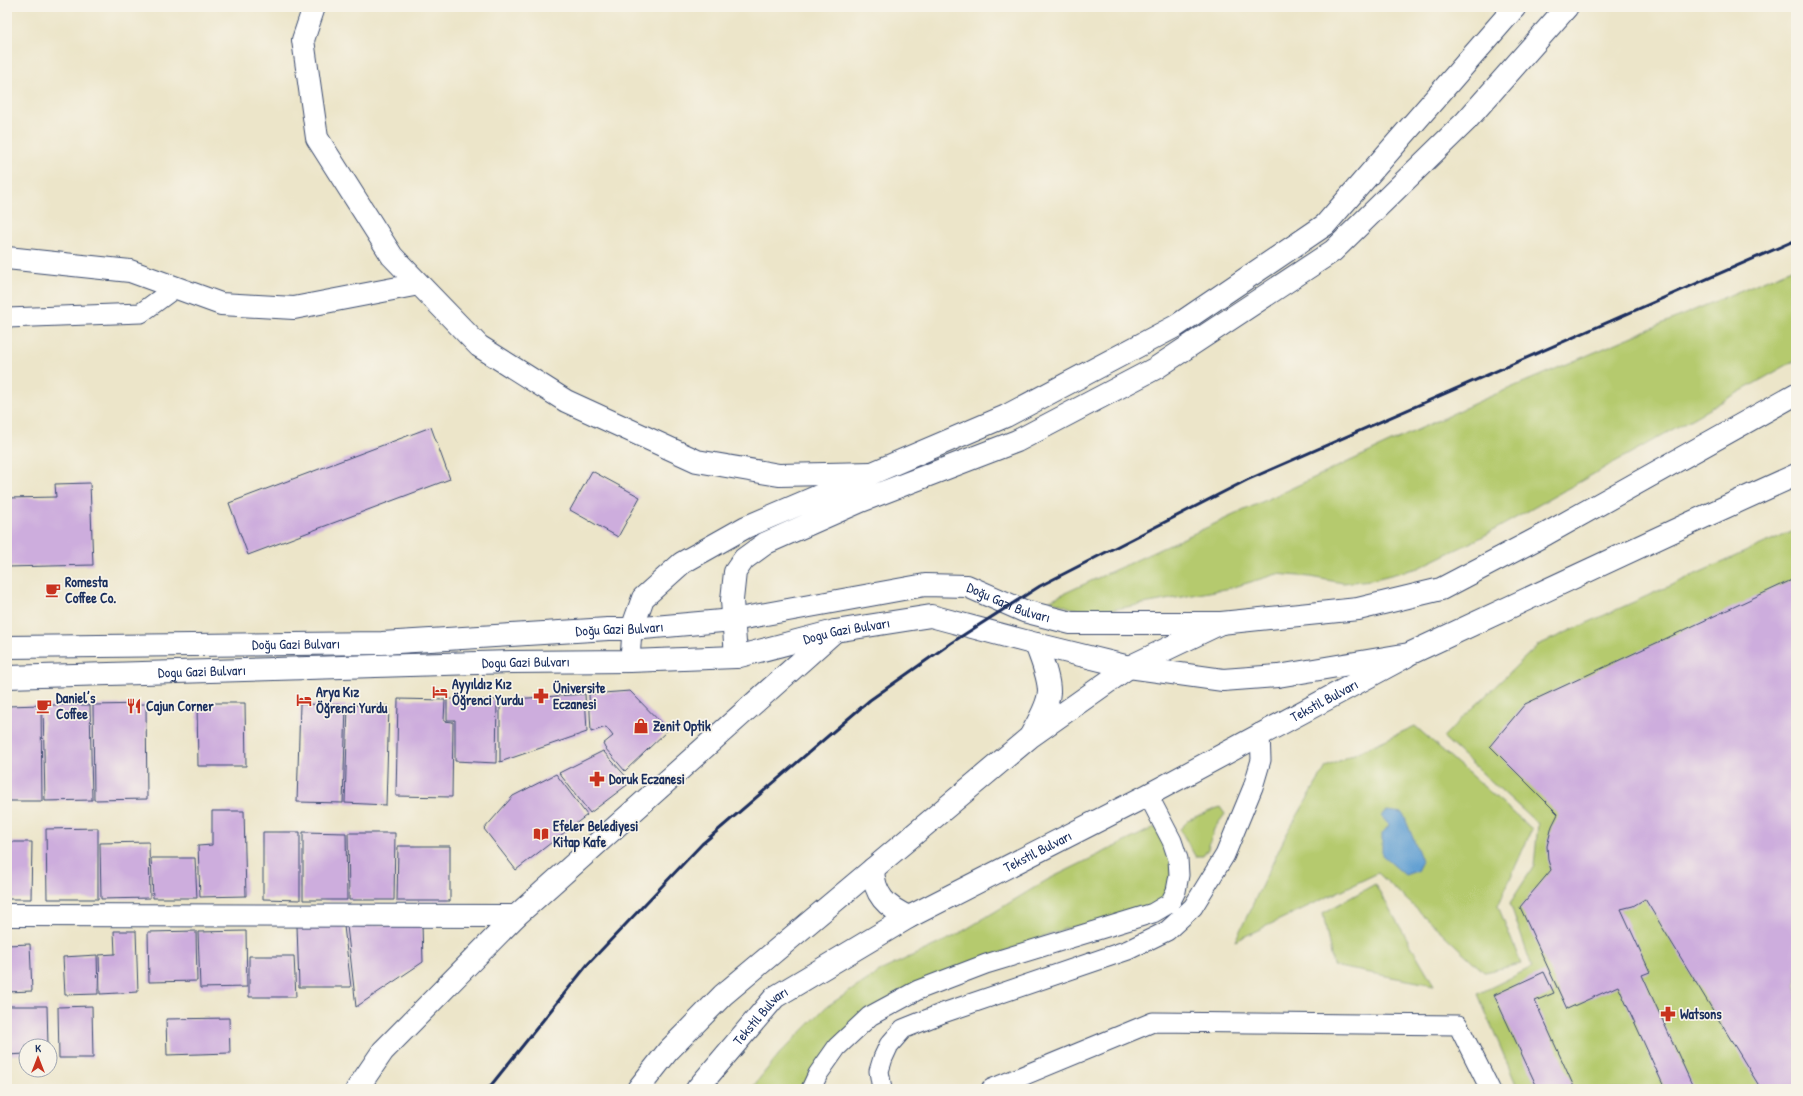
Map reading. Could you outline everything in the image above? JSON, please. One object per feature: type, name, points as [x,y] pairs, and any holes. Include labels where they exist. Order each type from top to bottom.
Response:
[{"type":"main road","points":[[314,7],[303,40],[317,138],[392,256],[479,346],[566,401],[698,461],[779,475],[873,473]]},
{"type":"main road","points":[[632,629],[643,598],[682,563],[746,527],[1006,416],[1176,326],[1325,225],[1515,7]]},
{"type":"main road","points":[[736,656],[732,600],[735,572],[744,559],[766,543],[861,501],[1017,441],[1156,368],[1333,251],[1466,121],[1567,7]]},
{"type":"main road","points":[[7,258],[130,271],[221,304],[294,308],[419,284]]},
{"type":"main road","points":[[638,1089],[668,1051],[723,995],[1030,737],[1129,667],[1221,623],[1358,609],[1442,589],[1567,522],[1796,394]]},
{"type":"main road","points":[[1409,654],[1796,475]]},
{"type":"main road","name":"Doğu Gazi Bulvarı","points":[[7,647],[382,642],[632,629],[733,620],[925,585],[967,586],[1024,611],[1071,624],[1221,623]]},
{"type":"main road","name":"Dogu Gazi Bulvarı","points":[[7,677],[511,662],[630,661],[736,656],[835,631],[931,616],[1129,667],[1223,680],[1278,676],[1409,654]]},
{"type":"main road","points":[[357,1089],[383,1051],[516,916],[835,631]]},
{"type":"main road","points":[[1030,737],[1044,709],[1049,693],[1045,671],[1036,644]]},
{"type":"main road","name":"Tekstil Bulvarı","points":[[697,1089],[775,997],[909,917],[1148,794],[1409,654]]},
{"type":"main road","points":[[873,869],[874,880],[881,896],[892,910],[909,917]]},
{"type":"main road","points":[[7,915],[516,916]]},
{"type":"lane","points":[[7,318],[141,313],[175,288]]},
{"type":"lane","points":[[630,661],[632,629]]},
{"type":"lane","points":[[882,1089],[879,1071],[883,1058],[889,1045],[903,1029],[943,1013],[1128,950],[1167,931],[1193,907],[1225,854],[1253,787],[1261,760],[1260,733]]},
{"type":"lane","points":[[811,1089],[818,1074],[837,1048],[870,1016],[918,990],[986,964],[1153,913],[1170,903],[1176,891],[1179,875],[1178,859],[1172,841],[1148,794]]},
{"type":"lane","points":[[991,1089],[1153,1022],[1458,1025],[1490,1089]]},
{"type":"green space","points":[[1796,267],[1796,360],[1480,538],[1418,568],[1371,580],[1343,583],[1310,577],[1277,574],[1231,588],[1094,613],[1071,608],[1050,600],[1482,400]]},
{"type":"green space","points":[[1796,529],[1796,1089],[1518,1089],[1478,994],[1532,967],[1510,903],[1534,866],[1538,824],[1443,737],[1538,645]]},
{"type":"green space","points":[[1415,726],[1532,829],[1498,906],[1521,964],[1484,972],[1378,873],[1235,941],[1286,835],[1326,767]]},
{"type":"green space","points":[[1220,807],[1225,814],[1214,829],[1208,849],[1203,856],[1195,856],[1180,829],[1190,819]]},
{"type":"green space","points":[[1155,827],[1173,857],[1167,898],[1145,911],[1064,929],[923,982],[870,1012],[806,1089],[751,1089],[780,1053],[826,1007],[884,969],[955,936],[1047,880]]},
{"type":"green space","points":[[1375,884],[1434,985],[1333,966],[1323,913]]},
{"type":"water","points":[[1387,811],[1403,813],[1422,861],[1417,871],[1405,875],[1382,855],[1382,834],[1389,825],[1381,816]]},
{"type":"building","points":[[431,427],[450,479],[248,555],[229,503]]},
{"type":"building","points":[[592,471],[640,497],[618,537],[570,510]]},
{"type":"building","points":[[90,483],[93,565],[7,567],[7,498],[56,497],[55,484]]},
{"type":"building","points":[[1796,578],[1796,1089],[1761,1089],[1645,899],[1633,906],[1621,909],[1650,972],[1642,975],[1694,1089],[1665,1089],[1618,986],[1567,1009],[1520,907],[1551,870],[1548,860],[1547,846],[1552,826],[1558,814],[1490,746],[1525,704]]},
{"type":"building","points":[[630,691],[668,730],[625,771],[603,744],[613,736],[606,727],[591,732],[589,694]]},
{"type":"building","points":[[585,694],[587,732],[500,762],[500,700]]},
{"type":"building","points":[[398,699],[445,700],[444,721],[453,722],[452,797],[396,796]]},
{"type":"building","points":[[447,699],[497,700],[496,763],[455,761],[455,720],[447,720]]},
{"type":"building","points":[[197,703],[245,703],[246,766],[198,766]]},
{"type":"building","points":[[146,704],[147,799],[94,800],[93,705]]},
{"type":"building","points":[[300,704],[346,705],[343,803],[297,802]]},
{"type":"building","points":[[41,705],[42,801],[7,801],[7,706]]},
{"type":"building","points":[[43,705],[90,705],[92,800],[45,801]]},
{"type":"building","points":[[348,705],[389,706],[386,805],[345,803]]},
{"type":"building","points":[[603,751],[631,782],[590,813],[559,773]]},
{"type":"building","points":[[556,774],[587,815],[516,870],[484,829],[513,796]]},
{"type":"building","points":[[212,811],[244,811],[246,896],[200,897],[198,846],[212,845]]},
{"type":"building","points":[[98,828],[98,899],[47,899],[46,829]]},
{"type":"building","points":[[263,832],[300,832],[300,900],[263,899]]},
{"type":"building","points":[[303,832],[346,833],[347,900],[303,900]]},
{"type":"building","points":[[348,833],[395,833],[394,900],[349,900]]},
{"type":"building","points":[[7,842],[32,842],[31,899],[7,899]]},
{"type":"building","points":[[149,842],[150,898],[101,899],[100,843]]},
{"type":"building","points":[[398,846],[450,846],[450,901],[397,901]]},
{"type":"building","points":[[151,858],[195,858],[197,898],[153,898]]},
{"type":"building","points":[[422,924],[423,962],[356,1007],[347,926]]},
{"type":"building","points":[[297,926],[344,926],[351,987],[299,987]]},
{"type":"building","points":[[114,931],[136,931],[138,992],[100,994],[99,955],[115,954]]},
{"type":"building","points":[[196,931],[197,981],[149,982],[148,932]]},
{"type":"building","points":[[246,931],[247,987],[200,988],[198,932]]},
{"type":"building","points":[[30,944],[32,991],[7,992],[7,945]]},
{"type":"building","points":[[97,955],[98,994],[65,995],[63,957]]},
{"type":"building","points":[[249,956],[294,956],[296,997],[249,997]]},
{"type":"building","points":[[1544,972],[1554,993],[1535,1001],[1575,1089],[1538,1089],[1494,995]]},
{"type":"building","points":[[7,1006],[47,1006],[48,1038],[18,1038],[18,1054],[7,1055]]},
{"type":"building","points":[[92,1006],[93,1058],[59,1058],[58,1007]]},
{"type":"building","points":[[229,1018],[230,1053],[167,1055],[166,1019]]},
{"type":"railway","points":[[488,1089],[588,964],[702,844],[870,700],[951,643],[1040,586],[1247,480],[1796,240]]},
{"type":"place","name":"Romesta Coffee Co.","points":[[53,590]]},
{"type":"place","name":"Ayyıldız Kız Öğrenci Yurdu","points":[[440,692]]},
{"type":"place","name":"Üniversite Eczanesi","points":[[541,696]]},
{"type":"place","name":"Arya Kız Öğrenci Yurdu","points":[[304,700]]},
{"type":"place","name":"Daniel’s Coffee","points":[[44,706]]},
{"type":"place","name":"Cajun Corner","points":[[134,706]]},
{"type":"place","name":"Zenit Optik","points":[[641,726]]},
{"type":"place","name":"Doruk Eczanesi","points":[[597,779]]},
{"type":"place","name":"Efeler Belediyesi Kitap Kafe","points":[[541,834]]},
{"type":"place","name":"Watsons","points":[[1668,1014]]}]
